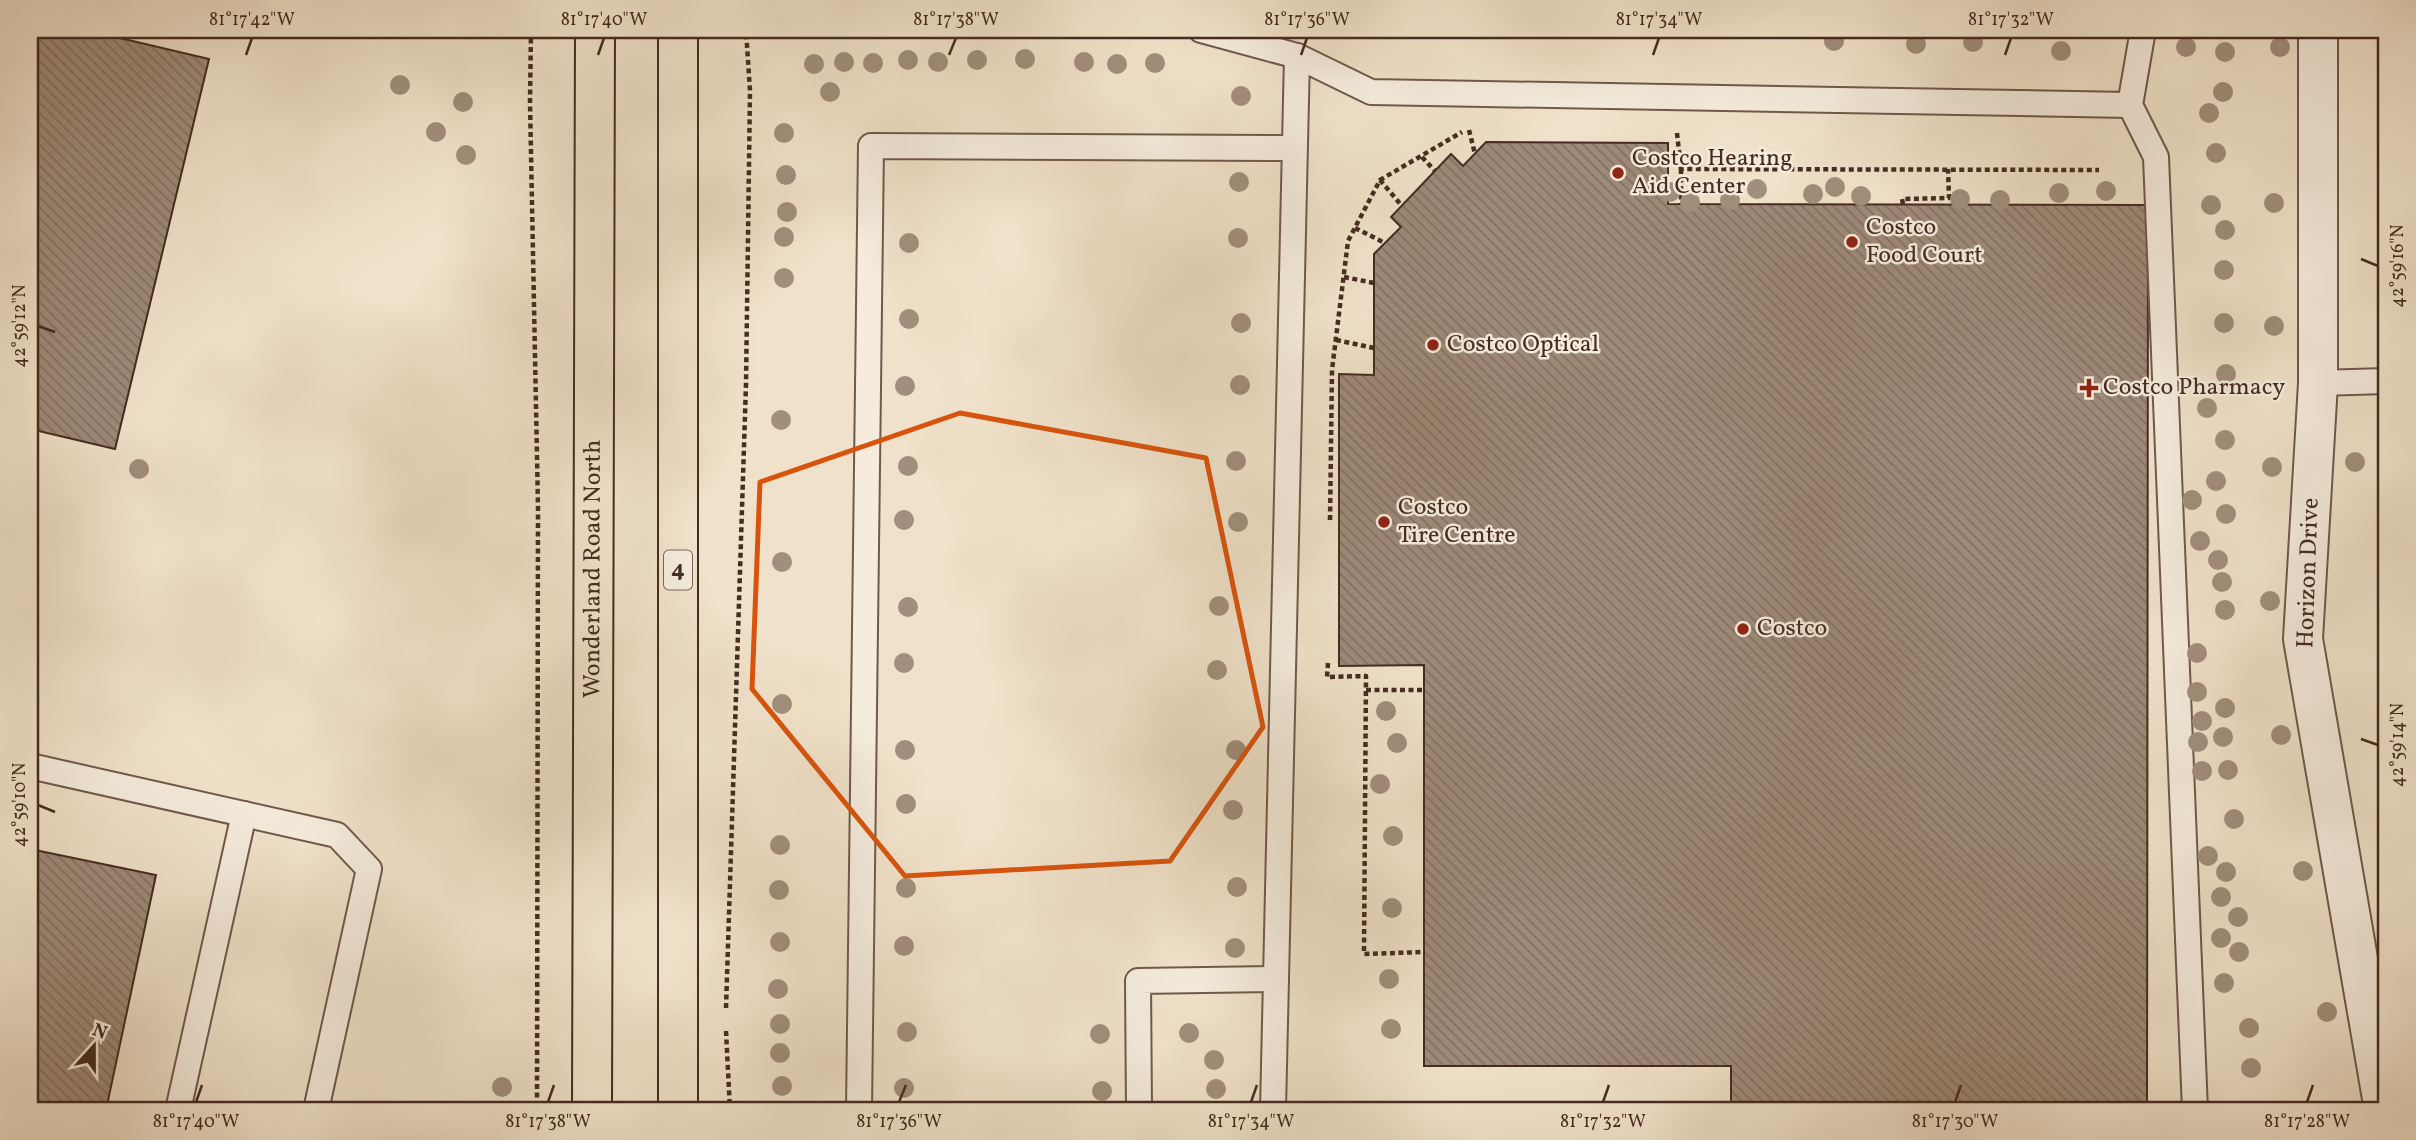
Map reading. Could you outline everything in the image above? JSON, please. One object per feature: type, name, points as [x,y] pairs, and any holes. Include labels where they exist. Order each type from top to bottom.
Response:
[{"type":"main road","name":"Wonderland Road North","points":[[592,1110],[595,30]]},
{"type":"main road","name":"4","points":[[678,30],[678,1110]]},
{"type":"street","name":"Horizon Drive","points":[[2318,30],[2318,383],[2303,639],[2384,1110]]},
{"type":"lane","points":[[1200,30],[1297,56],[1371,92],[2130,105]]},
{"type":"lane","points":[[2143,30],[2130,105],[2156,157],[2195,1110]]},
{"type":"lane","points":[[1273,1110],[1297,56]]},
{"type":"lane","points":[[859,1110],[871,146],[1294,148]]},
{"type":"lane","points":[[2318,383],[2386,381]]},
{"type":"lane","points":[[30,766],[337,835],[369,869],[316,1110]]},
{"type":"lane","points":[[178,1110],[244,814]]},
{"type":"lane","points":[[1139,1110],[1138,981],[1276,979]]},
{"type":"path","points":[[531,30],[530,116],[538,507],[537,1110]]},
{"type":"path","points":[[726,1011],[746,384],[750,91],[746,30]]},
{"type":"path","points":[[1675,121],[1681,169],[1681,204]]},
{"type":"path","points":[[1330,520],[1332,370],[1348,241],[1380,180],[1469,129],[1475,154]]},
{"type":"path","points":[[1421,156],[1435,171]]},
{"type":"path","points":[[1681,169],[2099,170]]},
{"type":"path","points":[[1948,169],[1950,205]]},
{"type":"path","points":[[1380,180],[1402,206]]},
{"type":"path","points":[[1903,204],[1902,199],[1949,198]]},
{"type":"path","points":[[1355,228],[1385,243]]},
{"type":"path","points":[[1344,277],[1374,283]]},
{"type":"path","points":[[1336,340],[1374,348]]},
{"type":"path","points":[[1331,457],[1339,456]]},
{"type":"path","points":[[1328,663],[1327,677],[1366,676],[1364,954],[1424,952]]},
{"type":"path","points":[[1366,690],[1424,690]]},
{"type":"path","points":[[726,1025],[730,1110]]},
{"type":"highlighted area","points":[[960,413],[1206,458],[1263,727],[1170,861],[905,876],[752,689],[760,482]]},
{"type":"building","points":[[39,30],[86,30],[209,59],[115,449],[30,429],[30,68]]},
{"type":"building","name":"Costco","points":[[1486,142],[1668,143],[1668,204],[2148,205],[2147,1110],[1731,1110],[1731,1066],[1424,1066],[1424,665],[1339,666],[1339,374],[1374,375],[1374,254],[1401,227],[1391,217],[1451,154],[1463,166]]},
{"type":"building","points":[[30,849],[156,875],[106,1110],[30,1110]]},
{"type":"place","name":"Costco Hearing Aid Center","points":[[1618,173]]},
{"type":"place","name":"Costco Food Court","points":[[1852,242]]},
{"type":"place","name":"Costco Optical","points":[[1433,345]]},
{"type":"place","name":"Costco Pharmacy","points":[[2089,388]]},
{"type":"place","name":"Costco Tire Centre","points":[[1384,522]]},
{"type":"place","name":"Costco","points":[[1743,629]]}]
